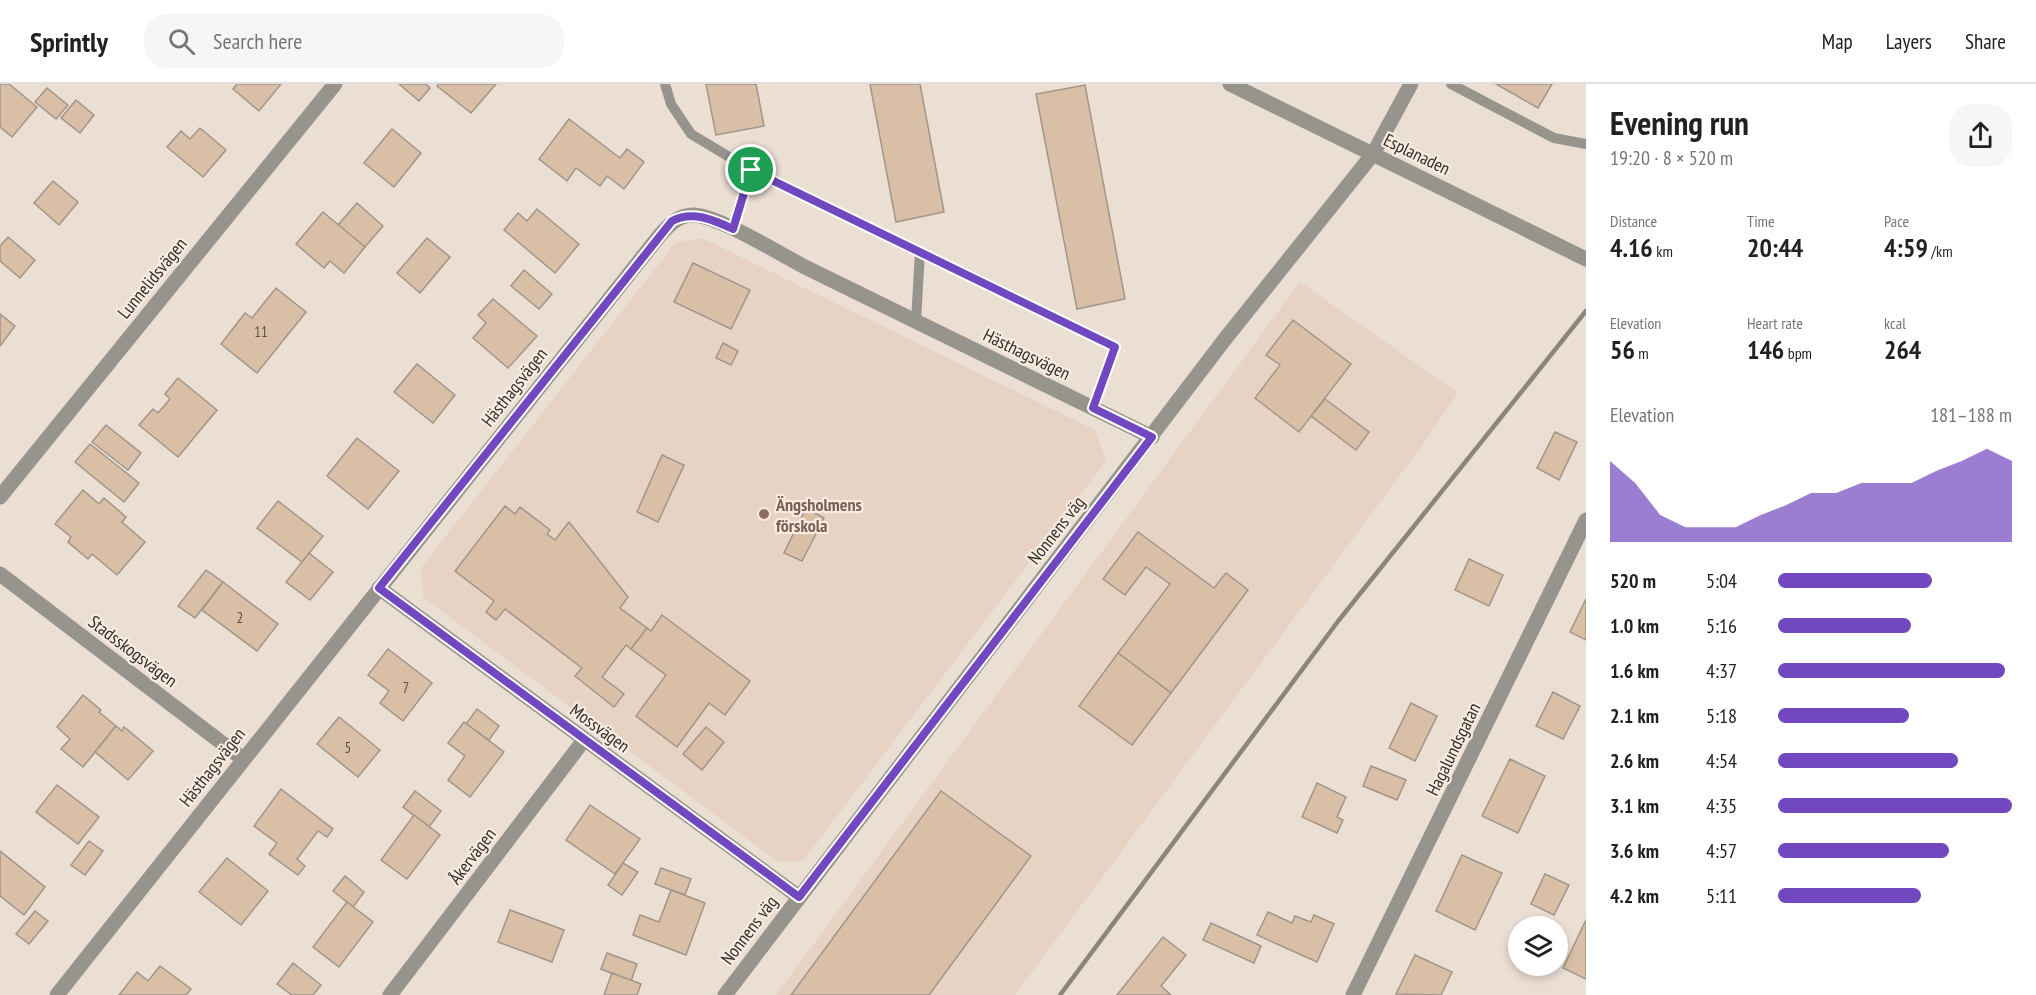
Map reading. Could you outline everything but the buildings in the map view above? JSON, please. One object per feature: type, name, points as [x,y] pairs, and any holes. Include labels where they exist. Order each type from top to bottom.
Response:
[{"type":"street","name":"Lunnelidsvägen","points":[[0,497],[334,84]]},
{"type":"street","name":"Esplanaden","points":[[1230,84],[1586,259]]},
{"type":"street","name":"Nonnens väg","points":[[725,995],[1225,339],[1373,154],[1410,84]]},
{"type":"street","name":"Hästhagsvägen","points":[[57,995],[672,221],[681,216],[695,215],[733,229],[1152,437]]},
{"type":"street","name":"Hagalundsgatan","points":[[1353,995],[1586,520]]},
{"type":"street","name":"Stadsskogsvägen","points":[[0,574],[243,759]]},
{"type":"street","name":"Mossvägen","points":[[379,588],[799,897]]},
{"type":"street","name":"Åkervägen","points":[[390,995],[584,740]]},
{"type":"lane","points":[[665,84],[671,104],[691,134],[751,170],[1115,347],[1093,408]]},
{"type":"lane","points":[[1451,84],[1554,138],[1586,144]]},
{"type":"lane","points":[[733,229],[751,170]]},
{"type":"lane","points":[[916,321],[921,252]]},
{"type":"shaded area","name":"Ängsholmens förskola","points":[[702,238],[1095,430],[1106,461],[803,861],[778,862],[423,597],[421,568],[676,242]]},
{"type":"shaded area","points":[[1300,282],[1458,393],[1421,447],[1015,995],[776,995]]},
{"type":"railway","points":[[1060,995],[1339,620],[1586,311]]},
{"type":"place","name":"Ängsholmens förskola","points":[[764,514]]},
{"type":"route","points":[[751,170],[1115,347],[1093,408],[1152,437],[799,897],[379,588],[672,221],[681,216],[695,215],[733,229],[751,170]]}]
